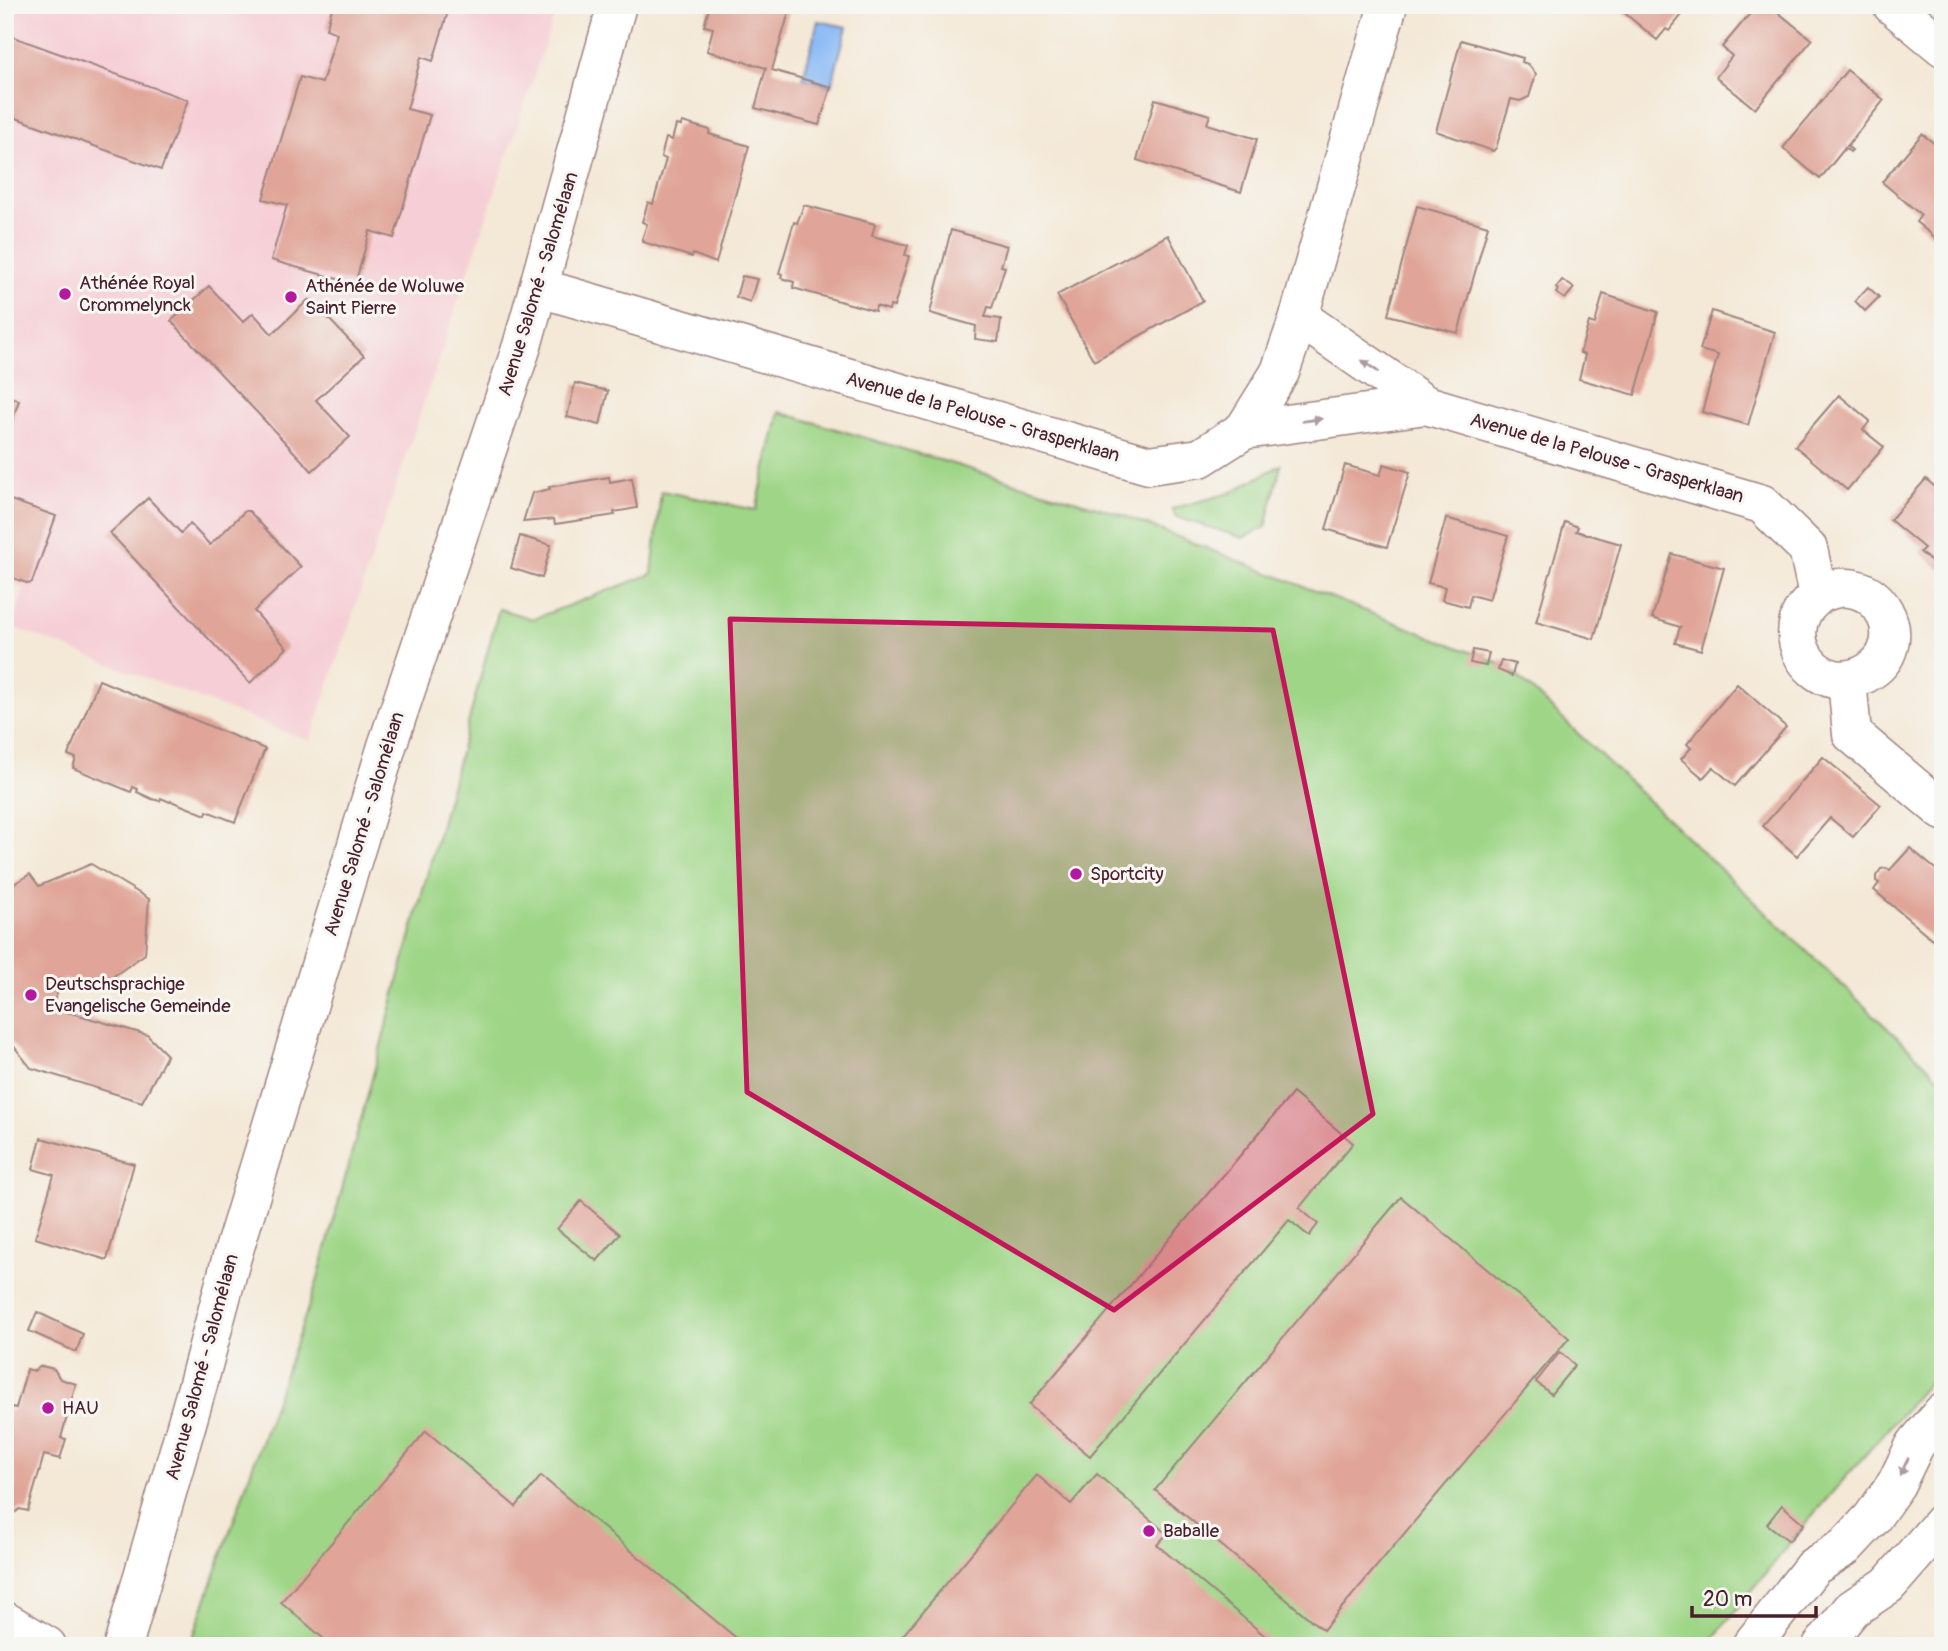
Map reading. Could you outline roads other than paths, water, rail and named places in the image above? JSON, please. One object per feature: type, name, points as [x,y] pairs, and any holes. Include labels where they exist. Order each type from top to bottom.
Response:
[{"type":"street","name":"Avenue Salomé - Salomélaan","points":[[123,1646],[231,1260],[392,733],[540,288],[617,5]]},
{"type":"street","points":[[1244,430],[1280,372],[1299,317],[1388,5]]},
{"type":"street","points":[[1892,5],[1943,47]]},
{"type":"street","name":"Avenue de la Pelouse - Grasperklaan","points":[[540,288],[1149,465],[1200,458],[1244,430],[1426,405]]},
{"type":"street","name":"Avenue de la Pelouse - Grasperklaan","points":[[1299,317],[1426,405],[1762,504],[1808,550],[1818,595]]},
{"type":"street","points":[[1842,587],[1853,587],[1868,593],[1884,610],[1891,629],[1889,646],[1874,669],[1863,676],[1847,680],[1831,678],[1814,670],[1804,658],[1798,643],[1797,629],[1802,614],[1818,595],[1842,587]]},
{"type":"street","points":[[1847,680],[1852,734],[1943,810]]},
{"type":"street","points":[[1751,1646],[1813,1567],[1845,1547],[1872,1518],[1896,1484],[1915,1445],[1943,1412]]},
{"type":"street","points":[[1822,1646],[1852,1609],[1888,1585],[1943,1522]]},
{"type":"street","points":[[5,1621],[47,1646]]},
{"type":"water","points":[[818,21],[847,27],[831,86],[803,78]]},
{"type":"place","name":"Athénée Royal Crommelynck","points":[[65,294]]},
{"type":"place","name":"Athénée de Woluwe Saint Pierre","points":[[291,297]]},
{"type":"place","name":"Sportcity","points":[[1076,874]]},
{"type":"place","name":"Deutschsprachige Evangelische Gemeinde","points":[[31,995]]},
{"type":"place","name":"HAU","points":[[48,1408]]},
{"type":"place","name":"Baballe","points":[[1149,1531]]}]
